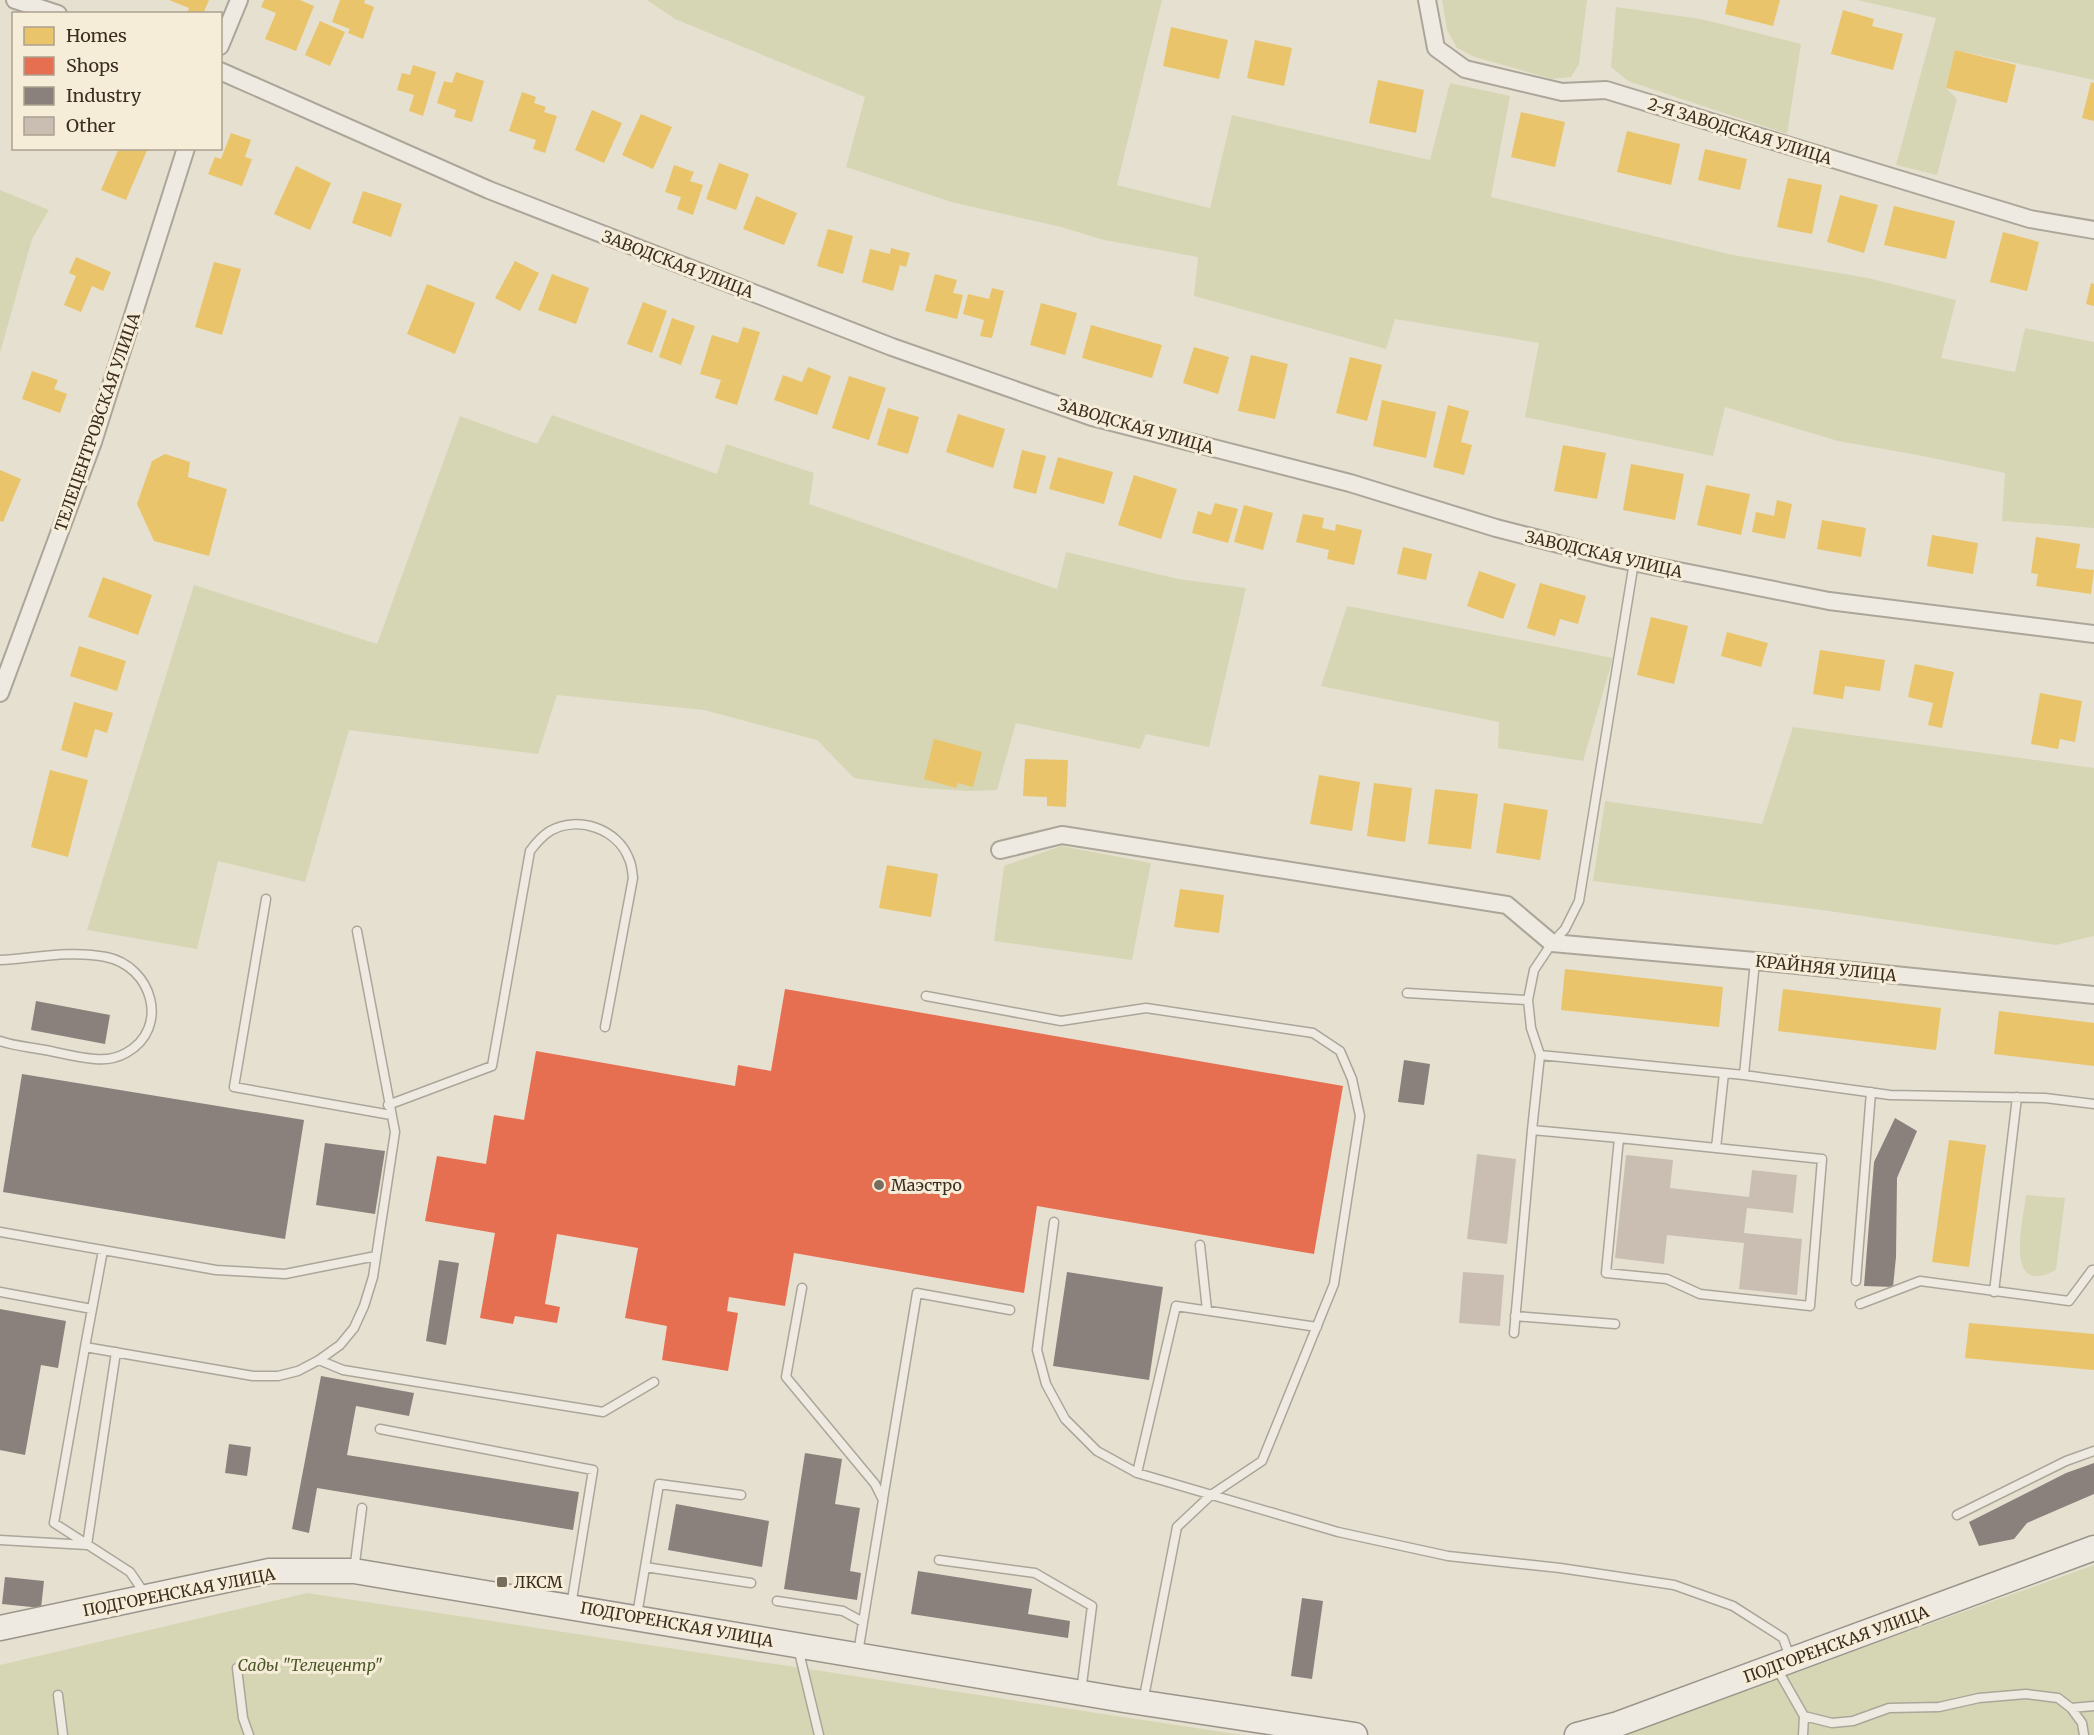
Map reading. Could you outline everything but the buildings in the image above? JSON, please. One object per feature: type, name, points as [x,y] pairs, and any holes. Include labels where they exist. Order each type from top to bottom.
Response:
[{"type":"street","points":[[15,0],[52,12]]},
{"type":"street","points":[[222,41],[239,0]]},
{"type":"street","name":"2-Я ЗАВОДСКАЯ УЛИЦА","points":[[1427,0],[1436,48],[1465,69],[1562,92],[1606,90],[2030,219],[2094,230]]},
{"type":"street","name":"ЗАВОДСКАЯ УЛИЦА","points":[[222,72],[489,190],[892,347],[1092,417],[1350,483],[1496,528],[1634,562],[1829,601],[2094,634]]},
{"type":"street","name":"ТЕЛЕЦЕНТРОВСКАЯ УЛИЦА","points":[[0,693],[93,442],[185,150]]},
{"type":"street","points":[[1000,850],[1062,835],[1507,905],[1555,943]]},
{"type":"street","name":"КРАЙНЯЯ УЛИЦА","points":[[1555,943],[2094,995]]},
{"type":"street","name":"ПОДГОРЕНСКАЯ УЛИЦА","points":[[1577,1735],[1618,1724],[1784,1664],[2094,1548]]},
{"type":"street","name":"ПОДГОРЕНСКАЯ УЛИЦА","points":[[0,1629],[269,1571],[354,1571],[1262,1724],[1355,1735]]},
{"type":"lane","points":[[1514,1333],[1540,1055],[1531,1028],[1528,1000],[1534,970],[1565,929],[1579,901],[1634,562]]},
{"type":"lane","points":[[388,1105],[492,1066],[530,851],[550,831],[573,824],[591,826],[606,832],[621,845],[629,859],[633,878],[605,1027]]},
{"type":"lane","points":[[266,899],[234,1087],[391,1115]]},
{"type":"lane","points":[[85,1347],[253,1376],[278,1376],[298,1371],[319,1360],[340,1345],[354,1328],[372,1277],[395,1132],[388,1105],[357,931]]},
{"type":"lane","points":[[0,960],[74,955],[106,957],[127,964],[140,976],[149,991],[152,1009],[149,1026],[140,1041],[127,1053],[110,1059],[94,1059],[0,1041]]},
{"type":"lane","points":[[1744,1075],[1755,961]]},
{"type":"lane","points":[[1407,993],[1528,1000]]},
{"type":"lane","points":[[926,996],[1061,1021],[1146,1008],[1313,1033],[1340,1051],[1352,1079],[1360,1116],[1334,1284],[1262,1461],[1211,1495],[1177,1527],[1143,1703]]},
{"type":"lane","points":[[1540,1055],[1744,1075],[1890,1095],[2045,1098],[2094,1104]]},
{"type":"lane","points":[[1716,1148],[1724,1073]]},
{"type":"lane","points":[[1856,1281],[1871,1092]]},
{"type":"lane","points":[[1994,1292],[2017,1097]]},
{"type":"lane","points":[[1532,1130],[1619,1138],[1822,1159],[1810,1306],[1700,1294],[1667,1279],[1606,1273],[1619,1138]]},
{"type":"lane","points":[[1054,1222],[1037,1350],[1046,1384],[1065,1419],[1097,1451],[1137,1473],[1338,1532],[1448,1556],[1560,1568],[1674,1585],[1733,1606],[1783,1638],[1784,1664],[1804,1716],[1803,1735]]},
{"type":"lane","points":[[0,1232],[216,1270],[285,1274],[376,1256]]},
{"type":"lane","points":[[1200,1245],[1207,1310]]},
{"type":"lane","points":[[103,1250],[54,1523],[130,1572],[148,1598]]},
{"type":"lane","points":[[1860,1304],[1920,1281],[2069,1301],[2094,1270]]},
{"type":"lane","points":[[802,1288],[786,1377],[875,1484],[883,1500]]},
{"type":"lane","points":[[0,1292],[92,1309]]},
{"type":"lane","points":[[858,1655],[917,1293],[1010,1310]]},
{"type":"lane","points":[[1137,1473],[1176,1305],[1317,1327]]},
{"type":"lane","points":[[1515,1316],[1615,1324]]},
{"type":"lane","points":[[87,1545],[116,1352]]},
{"type":"lane","points":[[319,1360],[343,1370],[603,1412],[654,1382]]},
{"type":"lane","points":[[380,1430],[593,1470],[571,1606]]},
{"type":"lane","points":[[1957,1515],[2066,1461],[2094,1451]]},
{"type":"lane","points":[[636,1617],[659,1484],[741,1495]]},
{"type":"lane","points":[[354,1571],[362,1509]]},
{"type":"lane","points":[[0,1540],[87,1545]]},
{"type":"lane","points":[[939,1560],[1035,1573],[1092,1606],[1081,1693]]},
{"type":"lane","points":[[645,1568],[751,1583]]},
{"type":"lane","points":[[777,1601],[843,1611],[863,1622]]},
{"type":"lane","points":[[798,1645],[819,1735]]},
{"type":"lane","points":[[237,1668],[243,1718],[249,1735]]},
{"type":"lane","points":[[1804,1716],[1832,1723],[1853,1721],[1888,1708],[1939,1707],[1979,1698],[2026,1694],[2058,1698],[2071,1708],[2082,1723],[2084,1735]]},
{"type":"lane","points":[[58,1695],[63,1735]]},
{"type":"lane","points":[[2071,1708],[2094,1706]]},
{"type":"green space","points":[[647,0],[1162,0],[1117,185],[1210,208],[1232,115],[1430,160],[1450,83],[1510,96],[1491,197],[1733,255],[1868,278],[1956,300],[1941,358],[2015,372],[2025,328],[2094,342],[2094,528],[2002,521],[2005,473],[1838,441],[1725,407],[1713,456],[1525,417],[1539,343],[1395,319],[1386,349],[1194,296],[1198,257],[1104,240],[1061,227],[951,202],[846,167],[865,97],[675,19]]},
{"type":"green space","points":[[1442,0],[1587,0],[1579,64],[1571,77],[1552,79],[1475,57],[1457,48],[1447,30]]},
{"type":"green space","points":[[1857,0],[2094,0],[2094,80],[1955,50],[1946,88],[1957,99],[1937,175],[1896,165],[1936,18]]},
{"type":"green space","points":[[1616,7],[1701,19],[1801,44],[1787,134],[1628,81],[1611,67]]},
{"type":"green space","points":[[0,190],[49,210],[32,239],[0,353]]},
{"type":"green space","points":[[552,415],[717,474],[726,444],[814,473],[809,504],[1057,589],[1066,552],[1178,579],[1246,588],[1209,747],[1146,734],[1140,749],[1016,723],[997,790],[921,788],[854,778],[817,740],[704,710],[557,695],[538,754],[349,730],[305,882],[218,861],[197,949],[87,930],[194,585],[377,644],[460,416],[537,444]]},
{"type":"green space","points":[[1347,606],[1613,658],[1583,761],[1498,748],[1499,722],[1321,686]]},
{"type":"green space","points":[[1793,727],[2094,768],[2094,936],[2056,945],[1829,911],[1593,881],[1605,801],[1762,824]]},
{"type":"green space","points":[[1061,846],[1151,863],[1132,960],[994,941],[1004,866]]},
{"type":"green space","points":[[2026,1195],[2065,1198],[2056,1270],[2039,1276],[2029,1274],[2022,1266],[2020,1238]]},
{"type":"green space","points":[[2094,1565],[2094,1735],[1620,1735]]},
{"type":"green space","name":"Сады \"Телецентр\"","points":[[307,1593],[1242,1735],[0,1735],[0,1665]]},
{"type":"place","name":"Маэстро","points":[[879,1185]]},
{"type":"place","name":"ЛКСМ","points":[[502,1582]]}]
